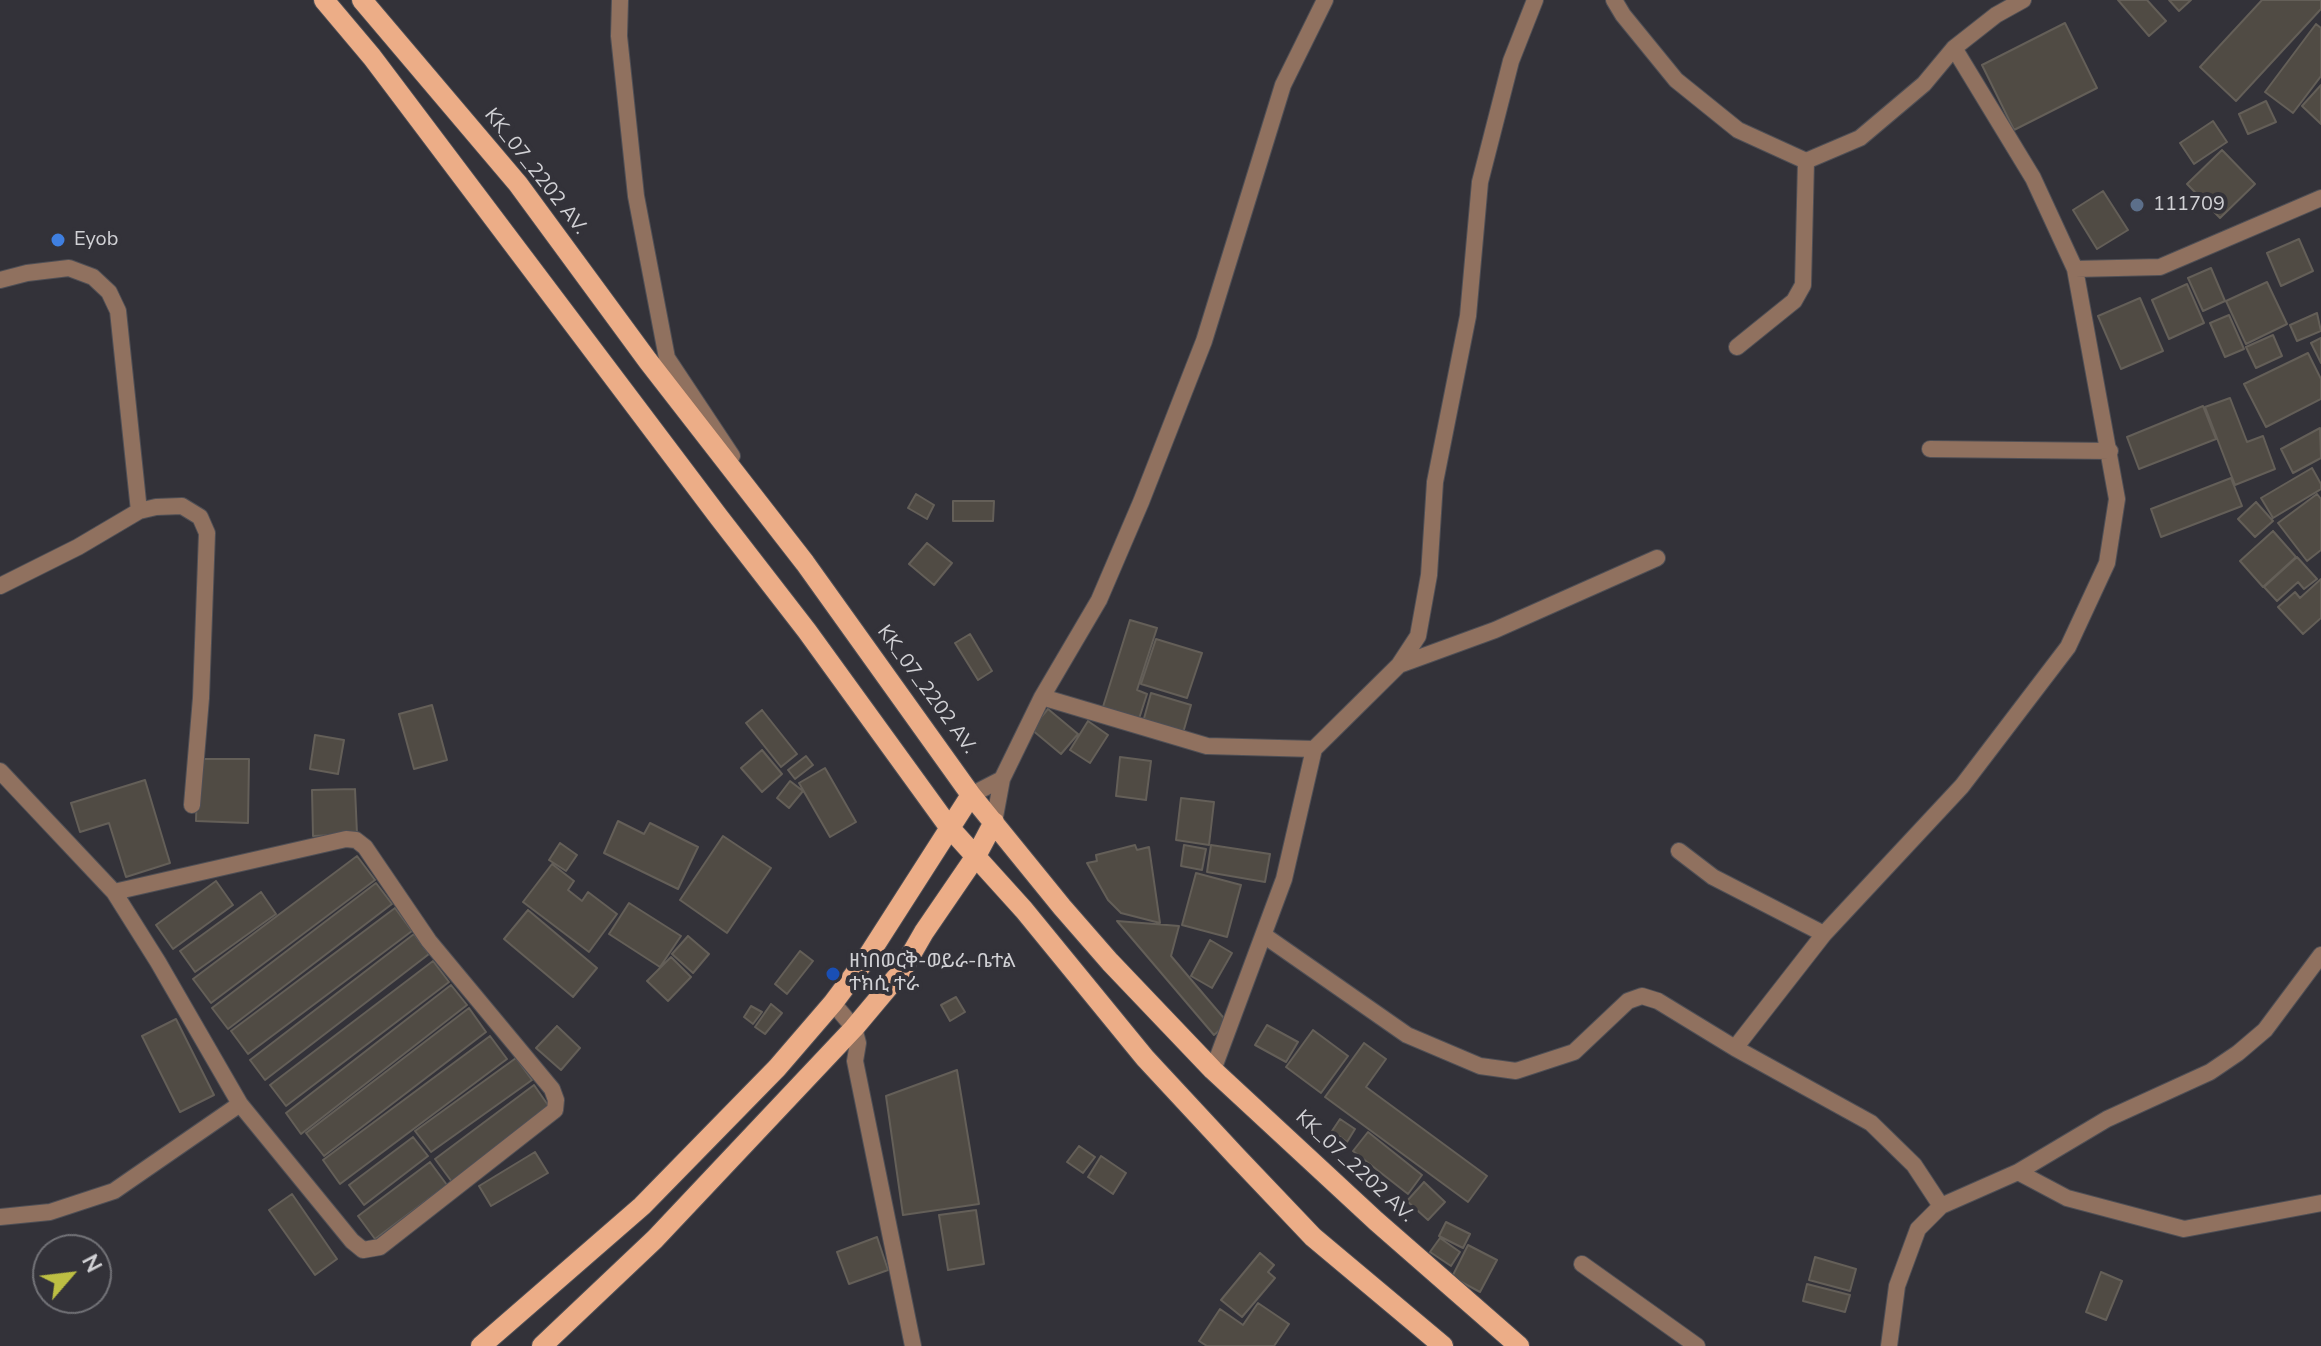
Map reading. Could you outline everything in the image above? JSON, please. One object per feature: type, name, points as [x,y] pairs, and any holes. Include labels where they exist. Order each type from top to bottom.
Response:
[{"type":"main road","points":[[324,0],[372,57],[807,631],[949,827],[1024,910],[1145,1058],[1313,1237],[1443,1346]]},
{"type":"main road","name":"KK_07_2202 AV.","points":[[362,0],[518,184],[648,361],[805,563],[971,795],[1110,962],[1213,1070],[1376,1221],[1519,1346]]},
{"type":"main road","points":[[481,1346],[642,1206],[777,1068],[866,959],[971,795]]},
{"type":"main road","points":[[542,1346],[655,1239],[854,1028],[901,972],[924,932],[976,856],[994,822]]},
{"type":"street","points":[[620,0],[619,36],[636,196],[667,358],[805,563]]},
{"type":"street","points":[[994,822],[1002,779],[1042,697],[1099,600],[1141,502],[1204,341],[1283,85],[1325,0]]},
{"type":"street","points":[[1213,1070],[1284,879],[1314,749],[1399,665],[1418,636],[1429,575],[1435,482],[1468,316],[1480,182],[1511,61],[1535,0]]},
{"type":"street","points":[[1614,0],[1676,80],[1738,130],[1806,161],[1860,138],[1924,84],[1954,48],[1996,15],[2023,0]]},
{"type":"street","points":[[1735,1048],[1824,934],[1962,786],[2068,647],[2107,563],[2117,499],[2075,269],[2033,178],[1954,48]]},
{"type":"street","points":[[1737,347],[1794,301],[1803,285],[1806,161]]},
{"type":"street","points":[[2075,269],[2160,267],[2321,198]]},
{"type":"street","points":[[0,280],[69,268],[93,277],[109,292],[118,311],[139,511]]},
{"type":"street","points":[[1930,449],[2110,451]]},
{"type":"street","points":[[0,586],[78,547],[139,511],[182,506],[200,517],[207,533],[201,698],[192,805]]},
{"type":"street","points":[[1399,665],[1495,630],[1657,558]]},
{"type":"street","points":[[1042,697],[1207,746],[1314,749]]},
{"type":"street","points":[[0,771],[114,892],[240,1104],[352,1241],[363,1250],[380,1247],[555,1110],[556,1100],[552,1089],[429,941],[365,847],[356,840],[346,839],[114,892]]},
{"type":"street","points":[[971,795],[1002,779]]},
{"type":"street","points":[[1679,851],[1713,877],[1824,934]]},
{"type":"street","points":[[1265,936],[1407,1035],[1480,1066],[1516,1071],[1574,1052],[1628,1001],[1642,996],[1658,1001],[1735,1048],[1871,1123],[1914,1165],[1941,1206]]},
{"type":"street","points":[[1889,1346],[1897,1286],[1902,1272],[1918,1229],[1941,1206],[2018,1172],[2107,1119],[2210,1072],[2265,1030],[2321,955]]},
{"type":"street","points":[[833,1003],[854,1028],[858,1043],[855,1061],[913,1346]]},
{"type":"street","points":[[0,1217],[50,1212],[114,1191],[240,1104]]},
{"type":"street","points":[[2018,1172],[2067,1198],[2184,1229],[2321,1203]]},
{"type":"street","points":[[1582,1264],[1697,1346]]},
{"type":"building","points":[[2118,0],[2147,0],[2166,21],[2149,36]]},
{"type":"building","points":[[2169,0],[2191,0],[2179,11]]},
{"type":"building","points":[[2262,0],[2321,0],[2321,9],[2236,101],[2200,67]]},
{"type":"building","points":[[2065,23],[2097,88],[2014,130],[1982,65]]},
{"type":"building","points":[[2316,24],[2321,28],[2321,76],[2293,113],[2265,92]]},
{"type":"building","points":[[2321,85],[2321,124],[2302,106]]},
{"type":"building","points":[[2266,101],[2276,122],[2248,134],[2239,114]]},
{"type":"building","points":[[2213,121],[2227,142],[2194,164],[2180,143]]},
{"type":"building","points":[[2222,150],[2255,184],[2220,218],[2187,184]]},
{"type":"building","points":[[2103,191],[2128,230],[2097,249],[2073,210]]},
{"type":"building","points":[[2299,239],[2313,271],[2281,286],[2267,253]]},
{"type":"building","points":[[2211,268],[2225,301],[2203,311],[2188,278]]},
{"type":"building","points":[[2267,282],[2287,324],[2246,344],[2226,301]]},
{"type":"building","points":[[2187,284],[2204,323],[2169,339],[2152,300]]},
{"type":"building","points":[[2140,298],[2163,351],[2121,369],[2098,316]]},
{"type":"building","points":[[2317,313],[2321,331],[2297,341],[2290,325]]},
{"type":"building","points":[[2229,315],[2244,349],[2225,357],[2210,323]]},
{"type":"building","points":[[2273,335],[2282,356],[2256,368],[2246,347]]},
{"type":"building","points":[[2321,338],[2321,363],[2311,343]]},
{"type":"building","points":[[2308,353],[2321,379],[2321,399],[2266,427],[2244,384]]},
{"type":"building","points":[[2230,398],[2247,442],[2263,436],[2275,469],[2235,485],[2205,407]]},
{"type":"building","points":[[2203,406],[2216,439],[2139,469],[2127,437]]},
{"type":"building","points":[[2320,428],[2321,458],[2293,473],[2281,449]]},
{"type":"building","points":[[2312,468],[2321,489],[2273,518],[2261,498]]},
{"type":"building","points":[[2231,478],[2242,506],[2161,537],[2151,509]]},
{"type":"building","points":[[916,494],[934,505],[927,519],[908,508]]},
{"type":"building","points":[[2317,494],[2321,499],[2321,550],[2307,561],[2278,523]]},
{"type":"building","points":[[953,501],[994,501],[993,521],[953,521]]},
{"type":"building","points":[[2256,502],[2273,521],[2255,537],[2238,519]]},
{"type":"building","points":[[2273,531],[2296,557],[2263,587],[2240,561]]},
{"type":"building","points":[[927,543],[952,563],[934,585],[909,564]]},
{"type":"building","points":[[2297,557],[2317,579],[2304,589],[2298,582],[2277,601],[2264,587]]},
{"type":"building","points":[[2321,579],[2321,618],[2303,634],[2278,607],[2295,592],[2300,598]]},
{"type":"building","points":[[1130,620],[1157,628],[1137,690],[1147,694],[1138,722],[1102,710]]},
{"type":"building","points":[[970,634],[992,671],[978,680],[955,643]]},
{"type":"building","points":[[1156,639],[1202,653],[1187,698],[1141,684]]},
{"type":"building","points":[[1151,693],[1191,705],[1183,733],[1143,722]]},
{"type":"building","points":[[432,705],[447,760],[414,769],[399,714]]},
{"type":"building","points":[[1048,709],[1078,734],[1061,754],[1031,729]]},
{"type":"building","points":[[762,710],[797,754],[781,767],[746,723]]},
{"type":"building","points":[[1088,721],[1108,735],[1090,763],[1070,750]]},
{"type":"building","points":[[315,735],[344,740],[338,774],[310,769]]},
{"type":"building","points":[[762,750],[782,774],[762,792],[741,768]]},
{"type":"building","points":[[806,756],[813,765],[795,779],[788,770]]},
{"type":"building","points":[[1120,757],[1151,761],[1146,800],[1116,796]]},
{"type":"building","points":[[198,759],[249,759],[248,823],[196,821]]},
{"type":"building","points":[[825,768],[856,822],[830,837],[799,783]]},
{"type":"building","points":[[145,780],[170,863],[126,877],[109,823],[80,832],[71,803]]},
{"type":"building","points":[[790,781],[803,791],[789,808],[777,798]]},
{"type":"building","points":[[355,789],[357,834],[313,836],[312,790]]},
{"type":"building","points":[[1181,798],[1214,802],[1209,845],[1176,840]]},
{"type":"building","points":[[618,821],[644,834],[650,823],[698,847],[678,889],[604,853]]},
{"type":"building","points":[[723,836],[771,868],[727,933],[680,900]]},
{"type":"building","points":[[560,843],[577,855],[566,871],[549,860]]},
{"type":"building","points":[[1135,845],[1137,850],[1149,847],[1160,923],[1121,913],[1108,900],[1087,863],[1097,861],[1096,855]]},
{"type":"building","points":[[1184,845],[1206,849],[1202,870],[1181,866]]},
{"type":"building","points":[[1211,845],[1270,854],[1265,882],[1207,872]]},
{"type":"building","points":[[357,856],[375,880],[211,1003],[193,979]]},
{"type":"building","points":[[552,864],[574,881],[568,890],[582,901],[588,892],[617,914],[589,952],[523,902]]},
{"type":"building","points":[[1196,873],[1241,885],[1227,937],[1182,925]]},
{"type":"building","points":[[216,881],[233,905],[173,949],[156,925]]},
{"type":"building","points":[[376,883],[392,904],[228,1029],[212,1008]]},
{"type":"building","points":[[261,892],[276,914],[195,972],[180,951]]},
{"type":"building","points":[[629,903],[681,936],[660,967],[609,934]]},
{"type":"building","points":[[395,908],[412,931],[248,1054],[231,1031]]},
{"type":"building","points":[[528,910],[597,968],[573,997],[504,939]]},
{"type":"building","points":[[1117,921],[1179,926],[1171,956],[1228,1023],[1214,1035]]},
{"type":"building","points":[[414,934],[429,954],[265,1080],[250,1060]]},
{"type":"building","points":[[688,936],[709,954],[693,973],[672,954]]},
{"type":"building","points":[[1210,940],[1232,953],[1212,988],[1191,976]]},
{"type":"building","points":[[800,951],[813,961],[787,994],[775,984]]},
{"type":"building","points":[[671,957],[691,977],[668,1001],[647,981]]},
{"type":"building","points":[[433,961],[449,982],[286,1106],[270,1085]]},
{"type":"building","points":[[451,985],[467,1005],[301,1134],[286,1113]]},
{"type":"building","points":[[956,997],[965,1012],[950,1021],[941,1005]]},
{"type":"building","points":[[771,1004],[782,1013],[765,1034],[755,1027]]},
{"type":"building","points":[[751,1006],[762,1012],[753,1024],[744,1017]]},
{"type":"building","points":[[469,1008],[486,1032],[324,1156],[306,1133]]},
{"type":"building","points":[[176,1019],[214,1095],[180,1112],[142,1036]]},
{"type":"building","points":[[1267,1025],[1298,1042],[1286,1062],[1255,1045]]},
{"type":"building","points":[[557,1026],[580,1048],[561,1070],[536,1048]]},
{"type":"building","points":[[1313,1030],[1348,1056],[1321,1093],[1286,1067]]},
{"type":"building","points":[[490,1036],[507,1059],[340,1184],[323,1160]]},
{"type":"building","points":[[1364,1043],[1386,1059],[1366,1087],[1487,1176],[1468,1202],[1325,1097]]},
{"type":"building","points":[[516,1058],[532,1080],[431,1152],[415,1131]]},
{"type":"building","points":[[957,1070],[979,1204],[903,1215],[886,1096]]},
{"type":"building","points":[[534,1085],[550,1108],[452,1182],[435,1159]]},
{"type":"building","points":[[1340,1119],[1355,1129],[1347,1142],[1332,1131]]},
{"type":"building","points":[[1368,1132],[1422,1175],[1408,1194],[1353,1151]]},
{"type":"building","points":[[413,1137],[428,1156],[364,1205],[349,1185]]},
{"type":"building","points":[[1079,1146],[1095,1157],[1083,1173],[1067,1162]]},
{"type":"building","points":[[535,1152],[548,1173],[491,1206],[479,1186]]},
{"type":"building","points":[[1101,1156],[1126,1173],[1113,1194],[1088,1177]]},
{"type":"building","points":[[430,1162],[447,1185],[375,1239],[358,1216]]},
{"type":"building","points":[[1424,1182],[1445,1202],[1428,1220],[1407,1201]]},
{"type":"building","points":[[292,1194],[337,1259],[315,1275],[269,1210]]},
{"type":"building","points":[[976,1210],[984,1264],[948,1270],[939,1215]]},
{"type":"building","points":[[1446,1222],[1470,1234],[1463,1248],[1439,1236]]},
{"type":"building","points":[[877,1237],[888,1270],[849,1284],[837,1252]]},
{"type":"building","points":[[1440,1238],[1460,1252],[1451,1266],[1430,1252]]},
{"type":"building","points":[[1468,1245],[1497,1260],[1480,1292],[1452,1277]]},
{"type":"building","points":[[1260,1253],[1274,1265],[1268,1272],[1275,1278],[1242,1317],[1221,1300]]},
{"type":"building","points":[[1815,1257],[1856,1269],[1850,1291],[1809,1280]]},
{"type":"building","points":[[2101,1272],[2122,1281],[2106,1320],[2086,1312]]},
{"type":"building","points":[[1807,1284],[1850,1295],[1845,1312],[1803,1301]]},
{"type":"building","points":[[1258,1303],[1289,1324],[1274,1346],[1207,1346],[1199,1341],[1220,1309],[1243,1325]]},
{"type":"place","name":"111709","points":[[2137,205]]},
{"type":"place","name":"Eyob","points":[[58,240]]},
{"type":"place","name":"ዘነበወርቅ-ወይራ-ቤተል ተክሲ ተራ","points":[[833,974]]}]
